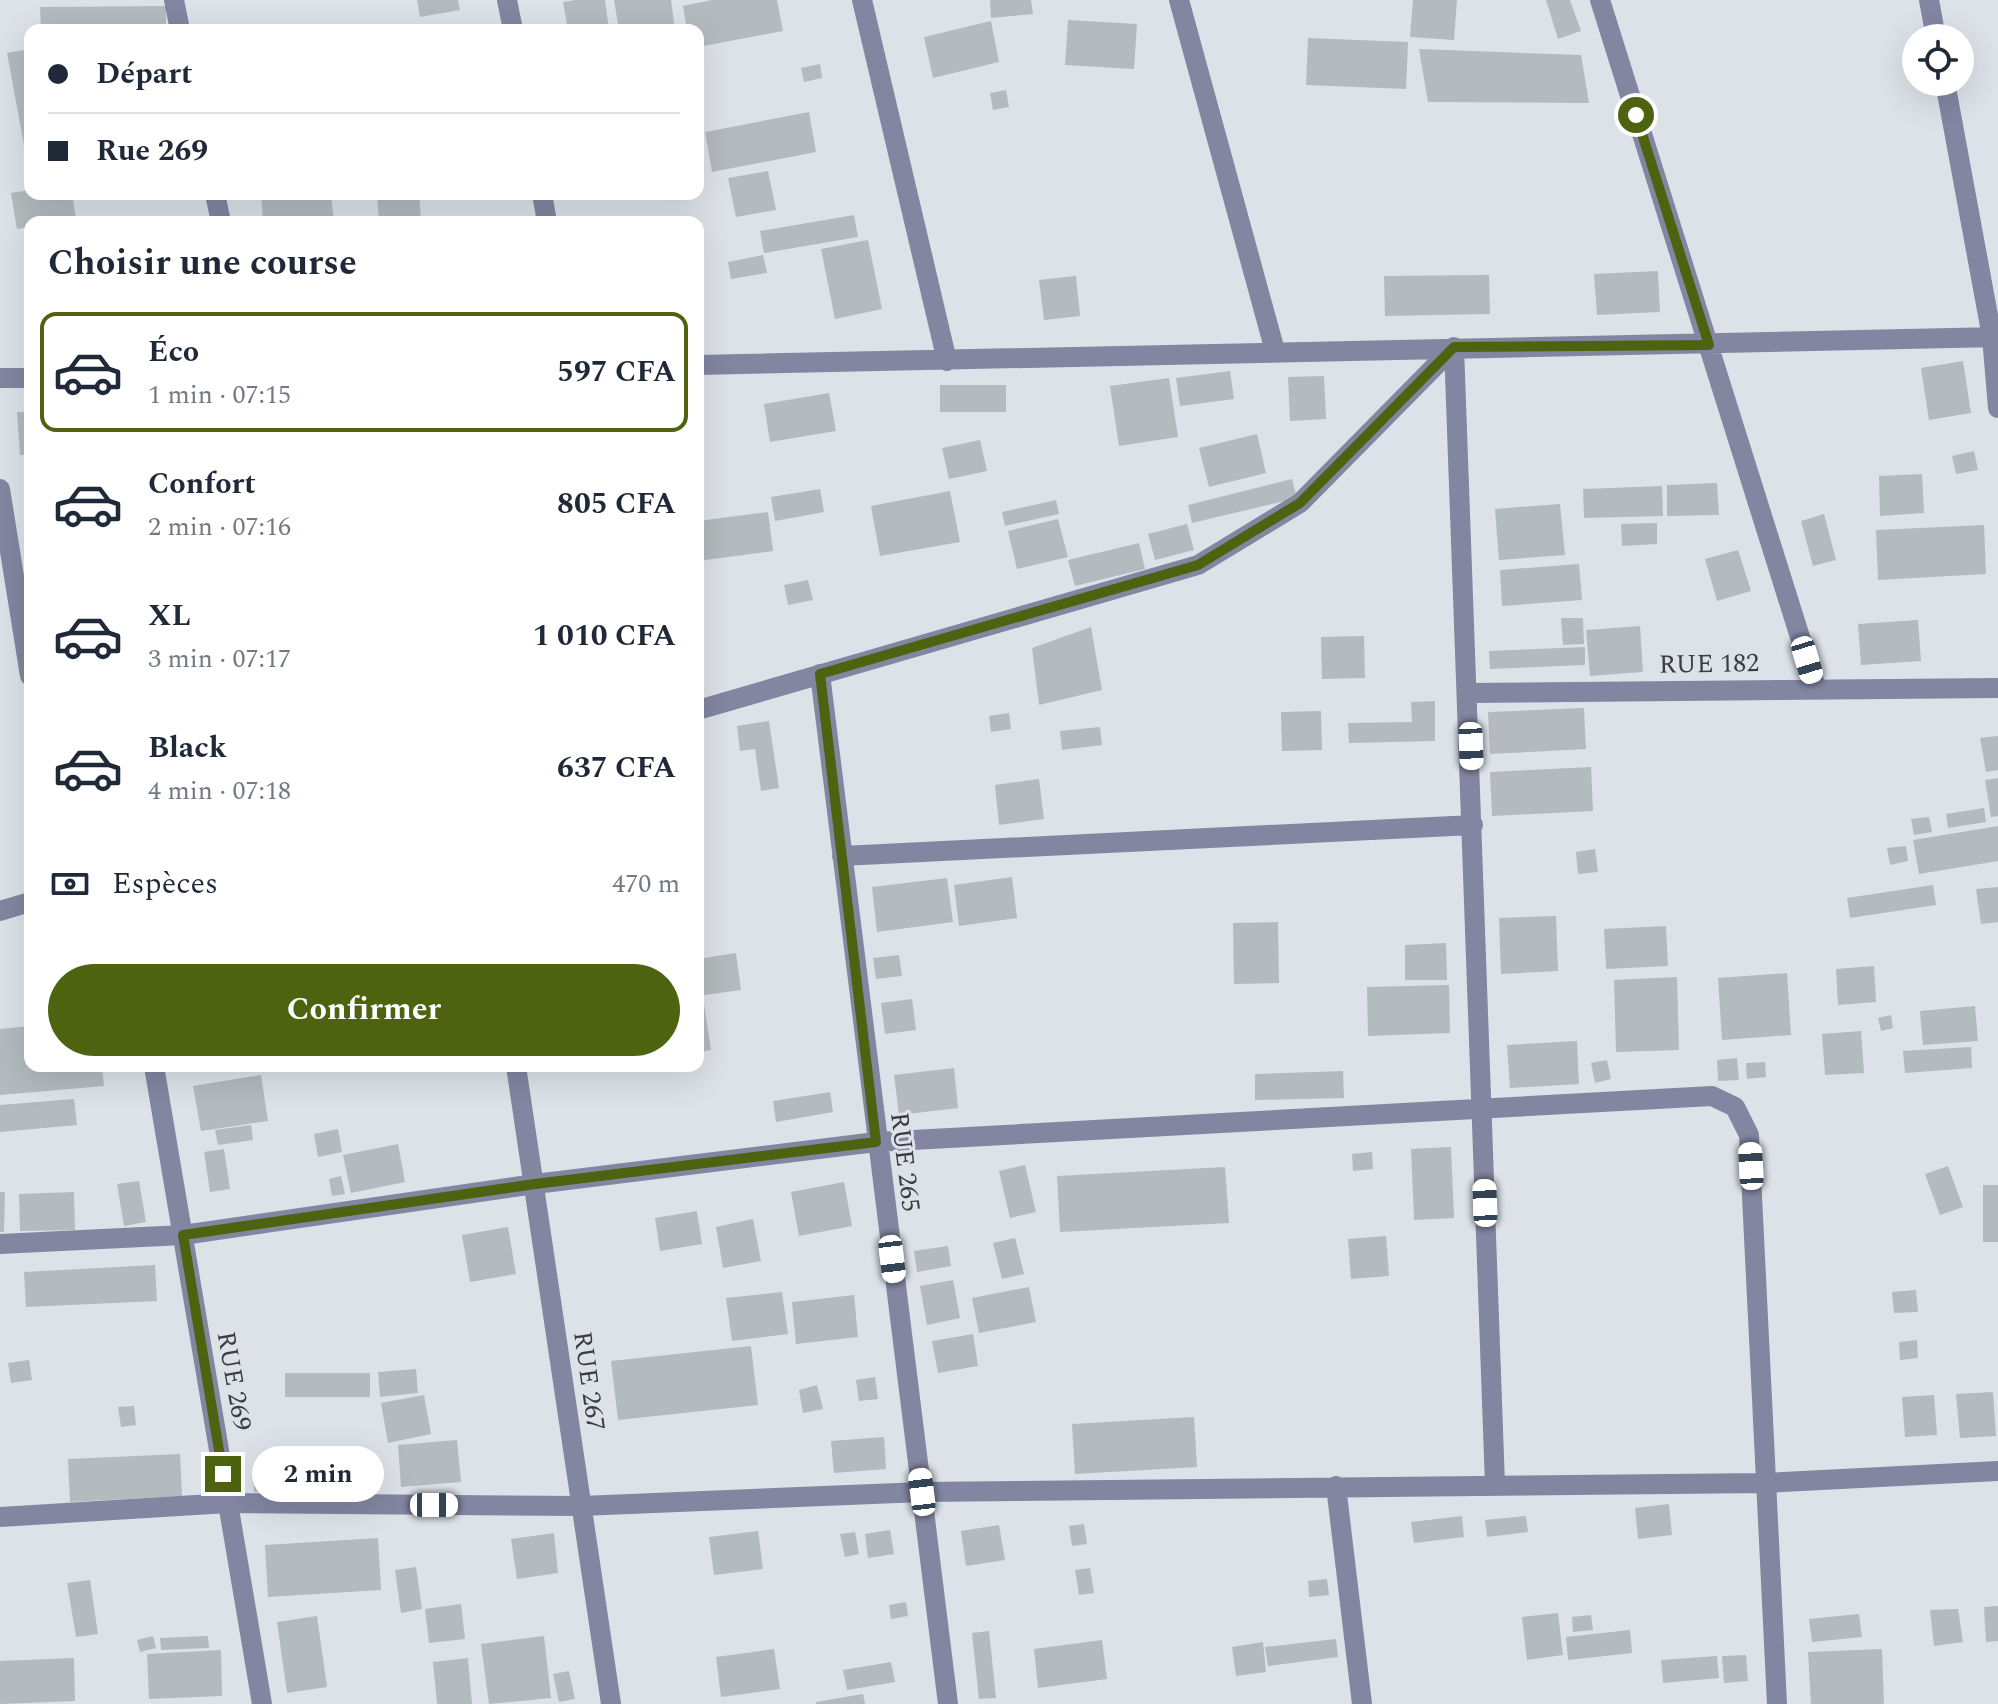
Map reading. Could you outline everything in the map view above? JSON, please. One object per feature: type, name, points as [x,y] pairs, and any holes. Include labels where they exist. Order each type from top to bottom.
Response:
[{"type":"street","points":[[174,0],[179,24]]},
{"type":"street","points":[[507,0],[512,24]]},
{"type":"street","points":[[862,0],[947,361]]},
{"type":"street","points":[[1179,0],[1275,351]]},
{"type":"street","points":[[1600,0],[1816,688]]},
{"type":"street","points":[[1929,0],[1933,24]]},
{"type":"street","points":[[1948,96],[1995,337],[1998,408]]},
{"type":"street","points":[[704,365],[1995,337]]},
{"type":"street","points":[[704,708],[1198,565],[1300,503],[1454,347]]},
{"type":"street","points":[[1454,347],[1469,693],[1495,1485]]},
{"type":"street","points":[[0,378],[24,378]]},
{"type":"street","points":[[0,489],[24,639]]},
{"type":"street","name":"RUE 265","points":[[820,674],[948,1704]]},
{"type":"street","name":"RUE 182","points":[[1469,693],[1998,688]]},
{"type":"street","points":[[842,856],[1473,825]]},
{"type":"street","points":[[0,911],[24,904]]},
{"type":"street","name":"RUE 269","points":[[155,1072],[262,1704]]},
{"type":"street","name":"RUE 267","points":[[517,1072],[611,1704]]},
{"type":"street","points":[[0,1244],[183,1235],[535,1184],[876,1142],[1712,1096],[1735,1107],[1749,1135],[1777,1704]]},
{"type":"street","points":[[0,1517],[228,1503],[581,1506],[922,1492],[1764,1483],[1998,1471]]},
{"type":"street","points":[[1336,1486],[1362,1704]]},
{"type":"building","points":[[417,0],[458,0],[460,10],[420,17]]},
{"type":"building","points":[[605,0],[608,24],[567,24],[563,2]]},
{"type":"building","points":[[614,0],[671,0],[674,24],[618,24]]},
{"type":"building","points":[[712,0],[777,0],[783,31],[704,46],[704,24],[686,24],[683,6]]},
{"type":"building","points":[[990,0],[1031,0],[1033,14],[991,18]]},
{"type":"building","points":[[1413,0],[1457,0],[1454,40],[1410,37]]},
{"type":"building","points":[[1546,0],[1570,0],[1581,31],[1558,39]]},
{"type":"building","points":[[166,6],[166,24],[41,24],[40,7]]},
{"type":"building","points":[[1068,20],[1137,24],[1134,69],[1065,65]]},
{"type":"building","points":[[991,21],[999,62],[933,78],[924,37]]},
{"type":"building","points":[[1308,38],[1408,42],[1406,89],[1306,85]]},
{"type":"building","points":[[1419,49],[1581,55],[1589,103],[1428,102]]},
{"type":"building","points":[[24,50],[24,145],[7,53]]},
{"type":"building","points":[[820,64],[822,78],[804,82],[801,68]]},
{"type":"building","points":[[1006,90],[1009,107],[993,110],[990,93]]},
{"type":"building","points":[[809,112],[816,152],[712,172],[705,132]]},
{"type":"building","points":[[768,171],[776,210],[736,217],[728,178]]},
{"type":"building","points":[[24,191],[24,200],[73,200],[76,216],[24,216],[24,228],[17,229],[11,193]]},
{"type":"building","points":[[261,200],[332,200],[333,216],[263,216]]},
{"type":"building","points":[[377,200],[419,200],[421,216],[379,216]]},
{"type":"building","points":[[854,215],[858,237],[764,253],[760,231]]},
{"type":"building","points":[[868,240],[882,309],[835,319],[821,249]]},
{"type":"building","points":[[763,255],[767,273],[731,279],[728,262]]},
{"type":"building","points":[[1658,271],[1660,312],[1597,315],[1594,274]]},
{"type":"building","points":[[1489,275],[1490,314],[1385,316],[1384,276]]},
{"type":"building","points":[[1076,276],[1080,316],[1044,320],[1039,280]]},
{"type":"building","points":[[1963,361],[1971,413],[1929,420],[1921,368]]},
{"type":"building","points":[[1230,371],[1234,399],[1180,406],[1176,378]]},
{"type":"building","points":[[1324,376],[1326,419],[1290,421],[1288,377]]},
{"type":"building","points":[[1169,378],[1178,437],[1119,446],[1110,386]]},
{"type":"building","points":[[940,385],[1006,385],[1006,412],[940,412]]},
{"type":"building","points":[[829,393],[836,431],[770,442],[764,404]]},
{"type":"building","points":[[17,412],[24,412],[24,455],[20,455]]},
{"type":"building","points":[[1257,434],[1266,473],[1209,487],[1199,448]]},
{"type":"building","points":[[980,440],[987,471],[949,479],[942,448]]},
{"type":"building","points":[[1974,451],[1978,470],[1956,474],[1952,456]]},
{"type":"building","points":[[1922,474],[1924,513],[1880,516],[1879,476]]},
{"type":"building","points":[[1292,479],[1297,498],[1192,523],[1188,505]]},
{"type":"building","points":[[1717,483],[1719,515],[1667,516],[1667,485]]},
{"type":"building","points":[[1662,486],[1663,516],[1584,518],[1583,489]]},
{"type":"building","points":[[820,489],[824,512],[775,521],[771,497]]},
{"type":"building","points":[[950,491],[960,542],[880,556],[871,506]]},
{"type":"building","points":[[1056,500],[1059,514],[1005,526],[1002,512]]},
{"type":"building","points":[[1560,504],[1565,555],[1499,560],[1495,509]]},
{"type":"building","points":[[768,512],[773,551],[704,560],[704,520]]},
{"type":"building","points":[[1824,514],[1836,560],[1813,566],[1801,521]]},
{"type":"building","points":[[1058,519],[1068,557],[1017,569],[1008,531]]},
{"type":"building","points":[[1657,523],[1657,544],[1622,546],[1621,524]]},
{"type":"building","points":[[1187,524],[1194,550],[1155,560],[1148,534]]},
{"type":"building","points":[[1984,525],[1986,574],[1878,580],[1876,530]]},
{"type":"building","points":[[1139,543],[1145,569],[1075,586],[1068,560]]},
{"type":"building","points":[[1738,550],[1751,591],[1717,601],[1705,559]]},
{"type":"building","points":[[1579,564],[1582,600],[1502,606],[1500,570]]},
{"type":"building","points":[[808,580],[813,600],[788,605],[784,585]]},
{"type":"building","points":[[1561,618],[1583,618],[1584,644],[1563,645]]},
{"type":"building","points":[[1918,620],[1921,661],[1861,665],[1858,624]]},
{"type":"building","points":[[1640,626],[1643,672],[1590,676],[1586,630]]},
{"type":"building","points":[[1091,627],[1102,690],[1039,705],[1032,648]]},
{"type":"building","points":[[1364,636],[1365,678],[1322,679],[1321,637]]},
{"type":"building","points":[[1585,647],[1585,665],[1490,669],[1489,651]]},
{"type":"building","points":[[1435,701],[1435,741],[1349,743],[1348,723],[1412,722],[1411,702]]},
{"type":"building","points":[[1584,708],[1586,749],[1490,754],[1488,712]]},
{"type":"building","points":[[1321,711],[1322,750],[1282,751],[1281,712]]},
{"type":"building","points":[[1009,713],[1011,729],[991,732],[989,716]]},
{"type":"building","points":[[769,721],[779,788],[761,791],[755,749],[740,751],[737,726]]},
{"type":"building","points":[[1100,727],[1102,745],[1062,750],[1060,731]]},
{"type":"building","points":[[1998,736],[1998,770],[1986,772],[1980,738]]},
{"type":"building","points":[[1591,767],[1593,811],[1492,816],[1490,772]]},
{"type":"building","points":[[1998,778],[1998,816],[1991,817],[1985,780]]},
{"type":"building","points":[[1039,779],[1044,819],[999,825],[995,785]]},
{"type":"building","points":[[1984,808],[1986,822],[1948,828],[1946,814]]},
{"type":"building","points":[[1929,817],[1932,832],[1914,835],[1911,819]]},
{"type":"building","points":[[1998,826],[1998,861],[1919,874],[1913,840]]},
{"type":"building","points":[[1906,846],[1908,861],[1890,865],[1887,848]]},
{"type":"building","points":[[1595,849],[1598,872],[1578,874],[1576,852]]},
{"type":"building","points":[[1012,877],[1017,918],[959,926],[954,885]]},
{"type":"building","points":[[947,878],[953,922],[877,932],[872,887]]},
{"type":"building","points":[[1933,885],[1936,905],[1850,918],[1847,898]]},
{"type":"building","points":[[1998,887],[1998,922],[1981,924],[1976,889]]},
{"type":"building","points":[[1556,916],[1558,971],[1501,974],[1499,918]]},
{"type":"building","points":[[1278,922],[1279,983],[1234,984],[1233,923]]},
{"type":"building","points":[[1666,926],[1668,966],[1606,969],[1604,929]]},
{"type":"building","points":[[1446,943],[1447,980],[1405,980],[1405,945]]},
{"type":"building","points":[[736,953],[741,990],[704,995],[704,958]]},
{"type":"building","points":[[899,955],[902,976],[876,979],[873,958]]},
{"type":"building","points":[[1874,966],[1876,1002],[1838,1005],[1836,969]]},
{"type":"building","points":[[1787,973],[1791,1035],[1722,1040],[1718,978]]},
{"type":"building","points":[[1677,977],[1679,1050],[1616,1052],[1614,980]]},
{"type":"building","points":[[1449,985],[1450,1033],[1368,1036],[1367,987]]},
{"type":"building","points":[[912,999],[916,1030],[885,1034],[881,1003]]},
{"type":"building","points":[[704,1004],[711,1050],[704,1051]]},
{"type":"building","points":[[1975,1006],[1978,1041],[1923,1045],[1920,1011]]},
{"type":"building","points":[[1891,1015],[1893,1028],[1881,1031],[1878,1018]]},
{"type":"building","points":[[24,1027],[24,1072],[103,1072],[104,1086],[0,1095],[0,1029]]},
{"type":"building","points":[[1861,1031],[1864,1073],[1825,1075],[1822,1034]]},
{"type":"building","points":[[1577,1041],[1579,1084],[1510,1088],[1507,1045]]},
{"type":"building","points":[[1971,1047],[1972,1068],[1905,1073],[1903,1051]]},
{"type":"building","points":[[1737,1058],[1739,1080],[1718,1081],[1717,1060]]},
{"type":"building","points":[[1607,1060],[1611,1079],[1595,1083],[1591,1063]]},
{"type":"building","points":[[1765,1062],[1766,1077],[1747,1079],[1746,1063]]},
{"type":"building","points":[[954,1068],[958,1108],[899,1115],[894,1075]]},
{"type":"building","points":[[1343,1071],[1344,1098],[1255,1100],[1255,1074]]},
{"type":"building","points":[[261,1075],[268,1121],[201,1131],[193,1086]]},
{"type":"building","points":[[830,1092],[833,1112],[776,1122],[773,1101]]},
{"type":"building","points":[[74,1099],[77,1125],[0,1132],[0,1105]]},
{"type":"building","points":[[251,1125],[253,1140],[218,1145],[215,1130]]},
{"type":"building","points":[[338,1129],[342,1152],[318,1157],[314,1134]]},
{"type":"building","points":[[398,1144],[405,1182],[351,1193],[343,1155]]},
{"type":"building","points":[[1451,1147],[1454,1218],[1414,1220],[1411,1149]]},
{"type":"building","points":[[224,1149],[230,1189],[210,1192],[204,1152]]},
{"type":"building","points":[[1372,1152],[1373,1169],[1353,1171],[1352,1154]]},
{"type":"building","points":[[1025,1165],[1036,1212],[1010,1218],[999,1171]]},
{"type":"building","points":[[1948,1166],[1963,1207],[1940,1215],[1925,1174]]},
{"type":"building","points":[[1225,1167],[1229,1223],[1060,1232],[1057,1176]]},
{"type":"building","points":[[341,1176],[345,1194],[332,1196],[329,1179]]},
{"type":"building","points":[[139,1181],[146,1222],[124,1226],[117,1184]]},
{"type":"building","points":[[844,1182],[852,1226],[799,1236],[791,1192]]},
{"type":"building","points":[[1983,1185],[1998,1185],[1998,1242],[1983,1242]]},
{"type":"building","points":[[0,1192],[5,1192],[4,1232],[0,1232]]},
{"type":"building","points":[[74,1192],[75,1230],[20,1231],[19,1194]]},
{"type":"building","points":[[697,1211],[702,1244],[660,1251],[655,1218]]},
{"type":"building","points":[[753,1219],[761,1261],[723,1268],[716,1227]]},
{"type":"building","points":[[508,1227],[516,1274],[470,1282],[462,1235]]},
{"type":"building","points":[[1386,1236],[1389,1276],[1351,1279],[1348,1239]]},
{"type":"building","points":[[1015,1238],[1024,1274],[1002,1279],[993,1243]]},
{"type":"building","points":[[948,1246],[951,1266],[917,1272],[914,1251]]},
{"type":"building","points":[[155,1265],[157,1301],[26,1307],[24,1272]]},
{"type":"building","points":[[953,1280],[960,1318],[927,1325],[920,1286]]},
{"type":"building","points":[[1029,1287],[1036,1322],[979,1333],[972,1298]]},
{"type":"building","points":[[1916,1290],[1918,1312],[1894,1313],[1892,1292]]},
{"type":"building","points":[[782,1292],[788,1334],[732,1341],[726,1298]]},
{"type":"building","points":[[854,1295],[858,1337],[796,1344],[792,1302]]},
{"type":"building","points":[[973,1334],[978,1366],[938,1373],[932,1341]]},
{"type":"building","points":[[1917,1340],[1918,1358],[1900,1360],[1899,1342]]},
{"type":"building","points":[[751,1346],[758,1405],[618,1420],[611,1361]]},
{"type":"building","points":[[29,1360],[32,1380],[11,1383],[8,1363]]},
{"type":"building","points":[[416,1369],[418,1393],[380,1397],[378,1372]]},
{"type":"building","points":[[285,1373],[370,1373],[370,1397],[285,1397]]},
{"type":"building","points":[[875,1377],[878,1399],[859,1401],[856,1380]]},
{"type":"building","points":[[817,1385],[823,1409],[803,1413],[799,1390]]},
{"type":"building","points":[[1993,1392],[1996,1436],[1960,1438],[1956,1394]]},
{"type":"building","points":[[424,1395],[431,1434],[388,1443],[381,1403]]},
{"type":"building","points":[[1934,1395],[1937,1435],[1905,1437],[1902,1397]]},
{"type":"building","points":[[134,1406],[136,1425],[121,1427],[118,1407]]},
{"type":"building","points":[[1194,1417],[1197,1467],[1075,1474],[1072,1424]]},
{"type":"building","points":[[884,1437],[886,1469],[834,1473],[831,1441]]},
{"type":"building","points":[[457,1440],[461,1482],[401,1487],[398,1445]]},
{"type":"building","points":[[180,1454],[182,1496],[70,1502],[68,1459]]},
{"type":"building","points":[[298,1468],[299,1490],[254,1492],[253,1470]]},
{"type":"building","points":[[1669,1504],[1672,1535],[1638,1539],[1635,1508]]},
{"type":"building","points":[[1462,1516],[1464,1537],[1414,1543],[1411,1522]]},
{"type":"building","points":[[1526,1516],[1528,1532],[1487,1537],[1485,1520]]},
{"type":"building","points":[[1084,1524],[1087,1544],[1072,1546],[1069,1526]]},
{"type":"building","points":[[999,1525],[1005,1560],[966,1566],[961,1531]]},
{"type":"building","points":[[890,1530],[894,1554],[868,1558],[865,1534]]},
{"type":"building","points":[[758,1531],[763,1569],[714,1575],[709,1537]]},
{"type":"building","points":[[855,1532],[859,1554],[845,1557],[840,1534]]},
{"type":"building","points":[[554,1533],[558,1573],[517,1579],[511,1539]]},
{"type":"building","points":[[378,1538],[381,1590],[268,1597],[265,1545]]},
{"type":"building","points":[[416,1567],[422,1609],[401,1613],[395,1570]]},
{"type":"building","points":[[1090,1568],[1094,1593],[1079,1595],[1075,1570]]},
{"type":"building","points":[[1327,1579],[1329,1595],[1309,1597],[1308,1581]]},
{"type":"building","points":[[90,1580],[98,1634],[76,1637],[67,1583]]},
{"type":"building","points":[[906,1602],[908,1616],[891,1619],[889,1605]]},
{"type":"building","points":[[461,1604],[465,1639],[429,1643],[425,1609]]},
{"type":"building","points":[[1998,1606],[1998,1641],[1986,1642],[1984,1607]]},
{"type":"building","points":[[1958,1609],[1963,1642],[1934,1646],[1930,1610]]},
{"type":"building","points":[[1558,1613],[1563,1655],[1527,1660],[1522,1617]]},
{"type":"building","points":[[1859,1614],[1862,1637],[1812,1642],[1809,1619]]},
{"type":"building","points":[[1591,1615],[1593,1630],[1573,1632],[1572,1617]]},
{"type":"building","points":[[317,1616],[327,1687],[287,1693],[277,1622]]},
{"type":"building","points":[[1630,1630],[1632,1653],[1568,1660],[1566,1637]]},
{"type":"building","points":[[989,1631],[996,1698],[979,1699],[972,1633]]},
{"type":"building","points":[[153,1636],[156,1648],[140,1652],[137,1640]]},
{"type":"building","points":[[208,1636],[209,1648],[161,1650],[160,1638]]},
{"type":"building","points":[[544,1636],[551,1698],[489,1704],[481,1644]]},
{"type":"building","points":[[1336,1639],[1338,1657],[1268,1666],[1265,1647]]},
{"type":"building","points":[[1102,1640],[1107,1679],[1038,1688],[1034,1649]]},
{"type":"building","points":[[1263,1642],[1266,1672],[1236,1676],[1232,1647]]},
{"type":"building","points":[[774,1649],[780,1689],[721,1697],[716,1657]]},
{"type":"building","points":[[1882,1649],[1884,1704],[1811,1704],[1808,1652]]},
{"type":"building","points":[[221,1650],[222,1696],[149,1699],[147,1654]]},
{"type":"building","points":[[1746,1655],[1748,1681],[1724,1683],[1722,1656]]},
{"type":"building","points":[[1717,1656],[1719,1678],[1663,1683],[1661,1660]]},
{"type":"building","points":[[74,1658],[75,1701],[0,1704],[0,1661]]},
{"type":"building","points":[[468,1658],[472,1704],[437,1704],[433,1662]]},
{"type":"building","points":[[891,1662],[895,1682],[847,1690],[843,1670]]},
{"type":"building","points":[[569,1671],[575,1699],[559,1702],[553,1674]]},
{"type":"building","points":[[863,1694],[865,1704],[816,1704],[816,1702]]},
{"type":"route","points":[[223,1474],[183,1235],[535,1184],[876,1142],[820,674],[1198,565],[1300,503],[1454,347],[1709,345],[1636,115]]}]
